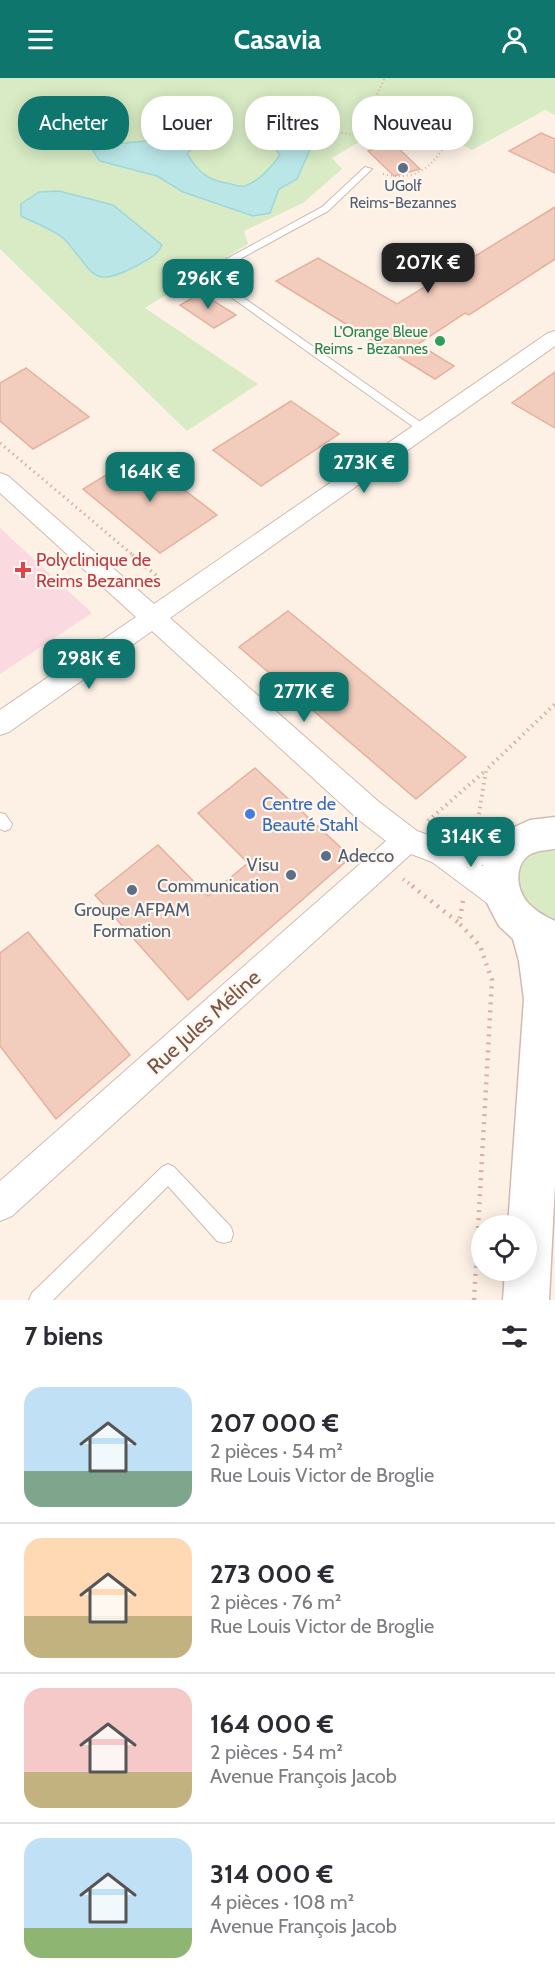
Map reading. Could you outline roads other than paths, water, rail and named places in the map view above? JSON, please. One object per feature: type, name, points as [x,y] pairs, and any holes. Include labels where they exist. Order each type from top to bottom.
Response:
[{"type":"street","points":[[0,724],[555,337]]},
{"type":"street","points":[[0,481],[369,811],[407,840],[442,853],[483,858],[528,836],[555,833]]},
{"type":"street","name":"Rue Jules Méline","points":[[0,1204],[407,840]]},
{"type":"street","points":[[483,858],[499,872],[501,896],[508,909],[542,934],[539,961],[550,986],[526,1300]]},
{"type":"lane","points":[[368,169],[325,209],[213,270],[212,280],[422,429]]},
{"type":"lane","points":[[39,1300],[168,1173],[224,1234]]},
{"type":"water","points":[[141,141],[141,150],[191,150],[187,153],[195,166],[205,175],[216,181],[238,186],[245,186],[255,181],[269,169],[280,155],[276,150],[310,150],[297,179],[279,189],[270,213],[253,216],[183,192],[157,176],[100,161],[93,151],[129,150],[129,143]]},
{"type":"water","points":[[59,191],[113,205],[162,245],[160,249],[149,259],[122,273],[111,277],[95,274],[61,237],[21,216],[21,204],[39,192]]},
{"type":"place","name":"UGolf Reims-Bezannes","points":[[403,168]]},
{"type":"place","name":"L'Orange Bleue Reims - Bezannes","points":[[440,341]]},
{"type":"place","name":"Polyclinique de Reims Bezannes","points":[[23,570]]},
{"type":"place","name":"Centre de Beauté Stahl","points":[[250,814]]},
{"type":"place","name":"Adecco","points":[[326,856]]},
{"type":"place","name":"Visu Communication","points":[[291,875]]},
{"type":"place","name":"Groupe AFPAM Formation","points":[[132,890]]}]
